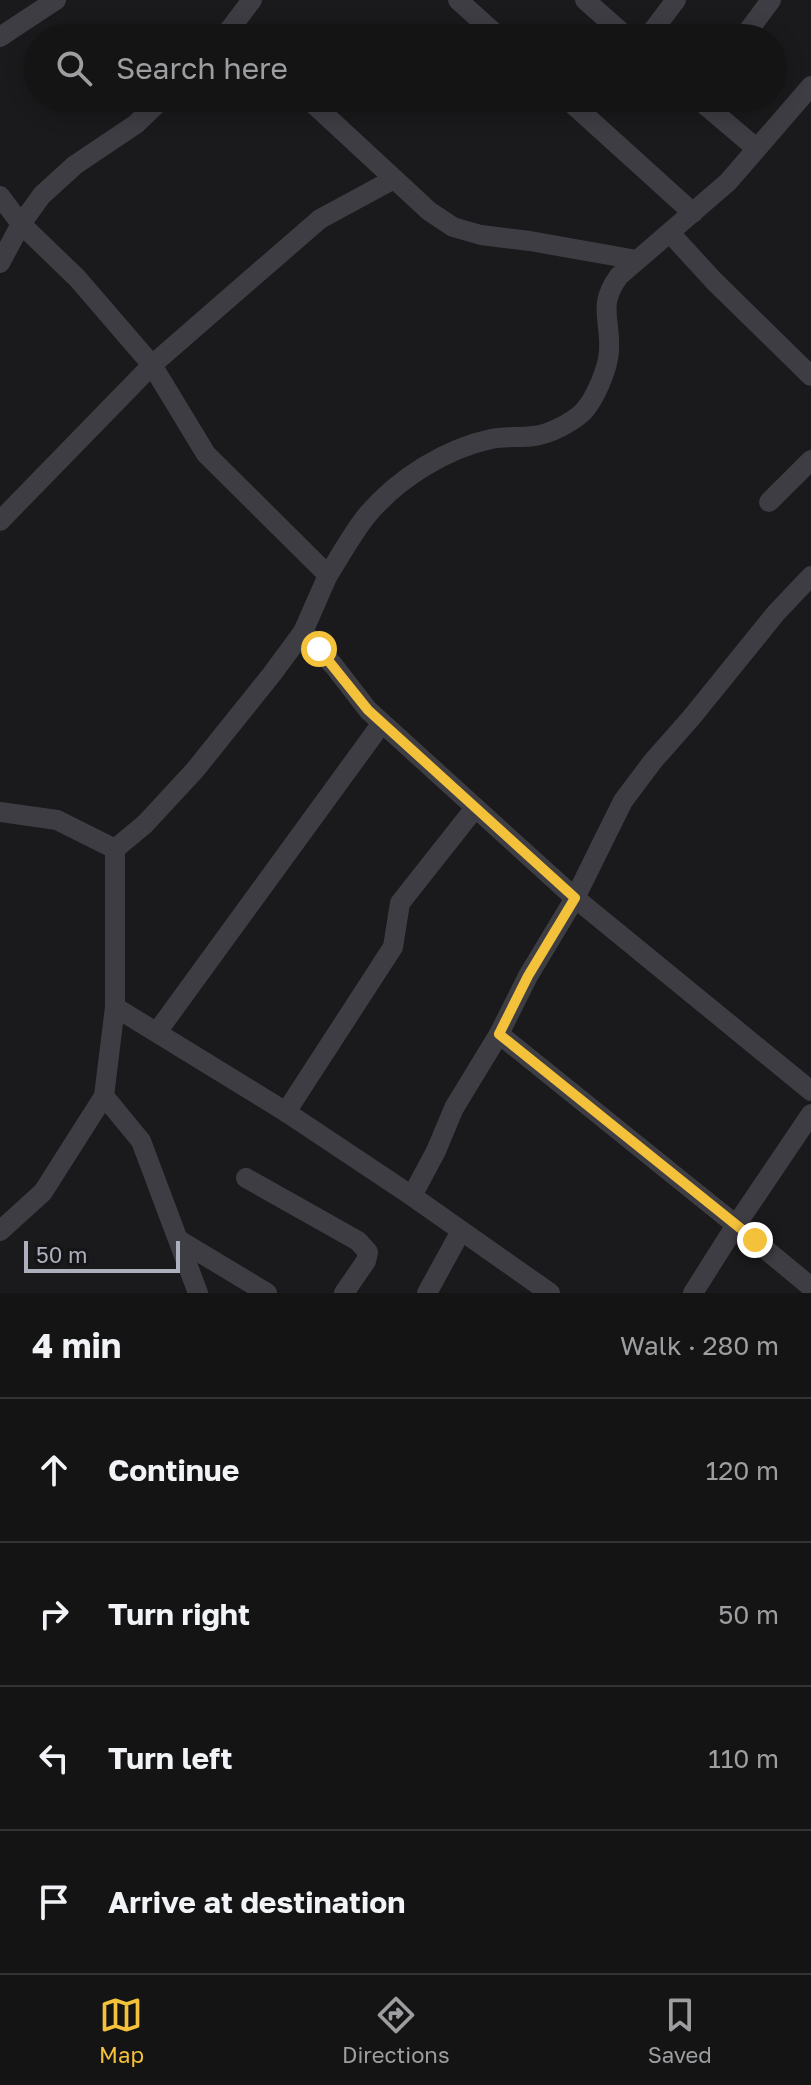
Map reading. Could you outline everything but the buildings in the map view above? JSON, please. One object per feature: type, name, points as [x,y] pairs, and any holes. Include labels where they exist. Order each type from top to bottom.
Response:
[{"type":"street","points":[[0,37],[56,0]]},
{"type":"street","points":[[238,24],[252,0]]},
{"type":"street","points":[[458,0],[485,24]]},
{"type":"street","points":[[585,0],[612,24]]},
{"type":"street","points":[[658,24],[676,0]]},
{"type":"street","points":[[753,24],[771,0]]},
{"type":"street","points":[[115,849],[145,824],[195,770],[272,674],[303,632],[328,575],[368,515],[404,480],[451,451],[493,439],[537,436],[560,427],[584,411],[598,389],[607,365],[609,350],[605,305],[609,289],[619,276],[728,182],[811,86]]},
{"type":"street","points":[[0,263],[21,224],[42,195],[75,165],[136,124],[148,112]]},
{"type":"street","points":[[322,112],[429,211],[453,227],[481,235],[637,260]]},
{"type":"street","points":[[581,112],[693,213]]},
{"type":"street","points":[[714,112],[756,148]]},
{"type":"street","points":[[0,521],[152,365],[320,219],[394,179]]},
{"type":"street","points":[[0,196],[21,224],[77,278],[152,365],[206,454],[328,575]]},
{"type":"street","points":[[670,233],[811,376]]},
{"type":"street","points":[[769,502],[811,460]]},
{"type":"street","points":[[412,1196],[454,1108],[575,898],[623,801],[776,613],[811,576]]},
{"type":"street","points":[[303,632],[368,710],[475,808],[575,898],[811,1091]]},
{"type":"street","points":[[157,1032],[382,723]]},
{"type":"street","points":[[286,1112],[393,947],[400,903],[475,808]]},
{"type":"street","points":[[0,812],[57,820],[115,849]]},
{"type":"street","points":[[0,1231],[43,1192],[104,1096],[115,1007],[115,849]]},
{"type":"street","points":[[115,1007],[286,1112],[550,1293]]},
{"type":"street","points":[[499,1034],[811,1287]]},
{"type":"street","points":[[104,1096],[141,1141],[198,1293]]},
{"type":"street","points":[[693,1293],[811,1114]]},
{"type":"street","points":[[246,1178],[358,1241],[368,1252],[366,1261],[344,1293]]},
{"type":"street","points":[[427,1293],[461,1231]]},
{"type":"street","points":[[179,1240],[267,1293]]},
{"type":"route","points":[[319,649],[368,710],[575,898],[528,976],[499,1034],[755,1240]]}]
